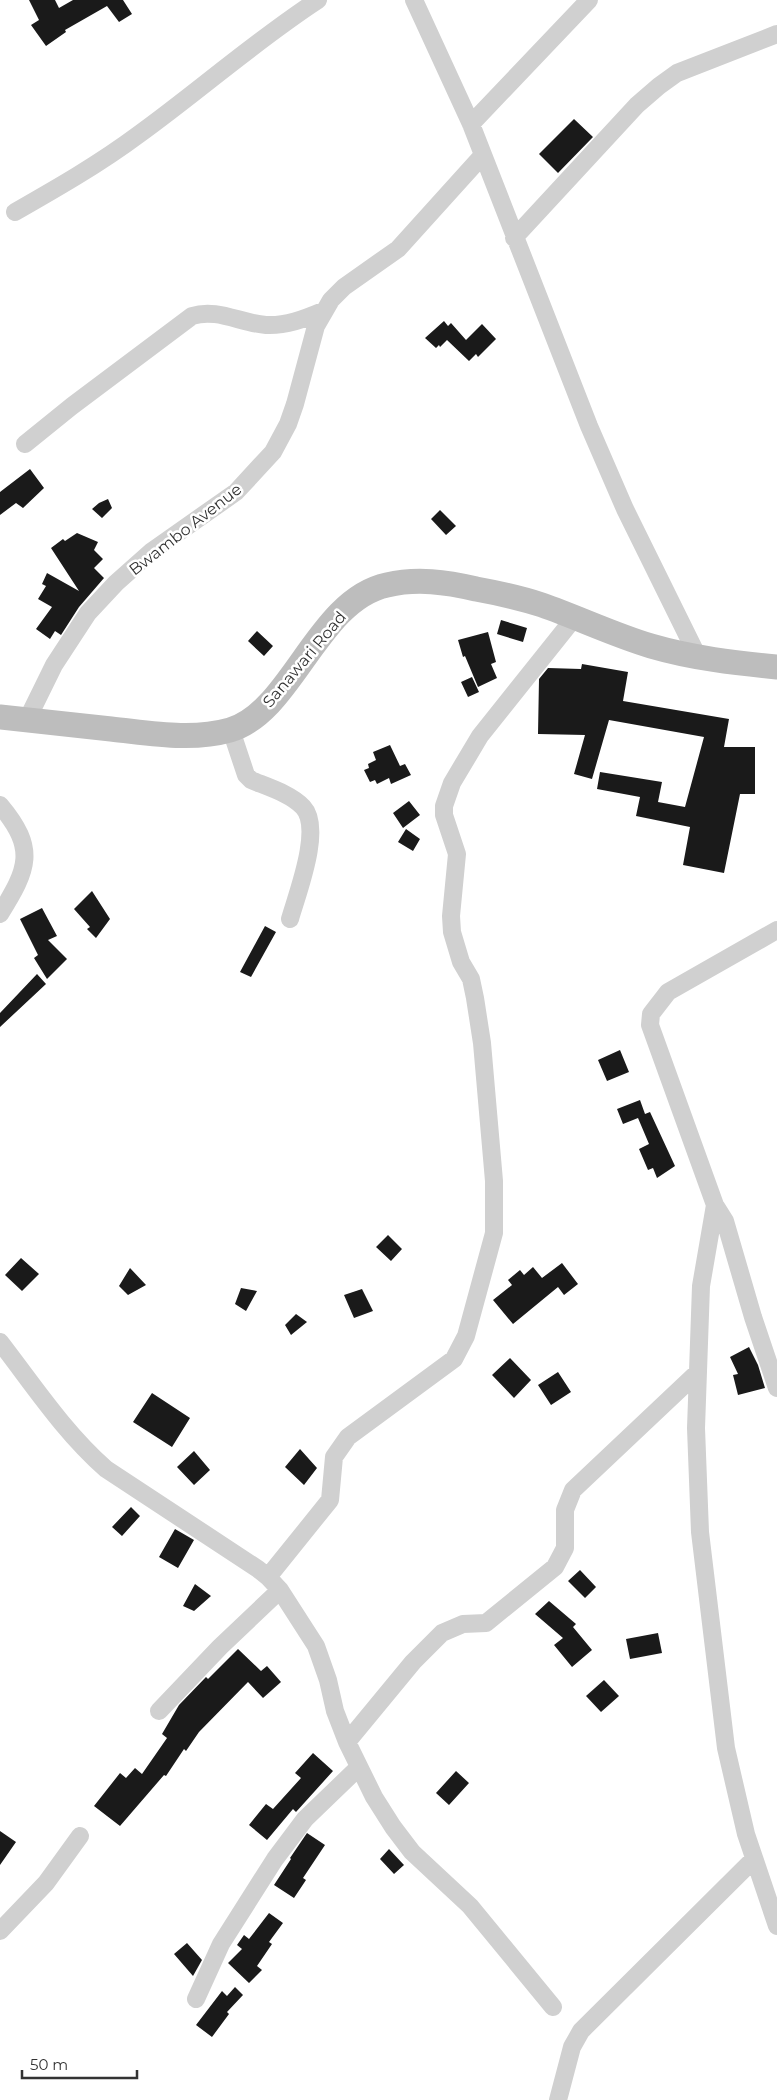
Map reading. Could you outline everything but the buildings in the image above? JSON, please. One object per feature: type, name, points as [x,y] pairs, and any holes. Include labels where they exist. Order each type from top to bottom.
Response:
[{"type":"street","points":[[15,212],[92,168],[153,124],[290,18],[318,0]]},
{"type":"street","points":[[414,0],[471,124],[589,426],[625,509],[698,657]]},
{"type":"street","points":[[471,124],[590,0]]},
{"type":"street","points":[[514,238],[658,86],[677,73],[777,34]]},
{"type":"street","name":"Bwambo Avenue","points":[[27,720],[54,665],[88,613],[116,583],[152,551],[236,492],[273,452],[288,424],[313,336],[323,311],[344,287],[398,249],[482,156]]},
{"type":"street","points":[[25,444],[72,406],[192,316],[212,313],[265,325],[300,321],[323,311]]},
{"type":"street","name":"Sanawari Road","points":[[0,717],[171,736],[209,734],[231,730],[260,712],[288,680],[320,636],[348,606],[375,589],[406,581],[442,582],[519,598],[650,646],[698,657],[777,667]]},
{"type":"street","points":[[268,1577],[330,1500],[334,1457],[348,1437],[454,1359],[466,1336],[494,1233],[494,1181],[482,1044],[475,998],[471,979],[461,962],[452,932],[451,916],[457,854],[444,815],[444,806],[452,783],[480,736],[575,617]]},
{"type":"street","points":[[231,730],[246,775],[252,780],[295,800],[304,808],[309,818],[311,834],[306,862],[290,919]]},
{"type":"street","points":[[0,806],[20,831],[25,864],[19,880],[0,914]]},
{"type":"street","points":[[777,930],[668,992],[651,1014],[650,1025],[715,1205],[725,1221],[753,1317],[777,1388]]},
{"type":"street","points":[[715,1205],[701,1286],[696,1428],[700,1532],[726,1748],[754,1859],[777,1926]]},
{"type":"street","points":[[0,1342],[72,1436],[95,1459],[114,1474],[268,1577],[280,1590],[316,1646],[328,1680],[335,1711],[347,1742],[374,1798],[412,1852],[470,1906],[553,2007]]},
{"type":"street","points":[[347,1742],[413,1662],[442,1633],[463,1624],[486,1623],[555,1567],[564,1548],[565,1510],[574,1490],[698,1372]]},
{"type":"street","points":[[159,1711],[220,1647],[280,1590]]},
{"type":"street","points":[[196,1998],[221,1944],[275,1859],[305,1819],[359,1767]]},
{"type":"street","points":[[0,1931],[46,1883],[80,1836]]},
{"type":"street","points":[[558,2100],[572,2047],[581,2032],[754,1859]]}]
